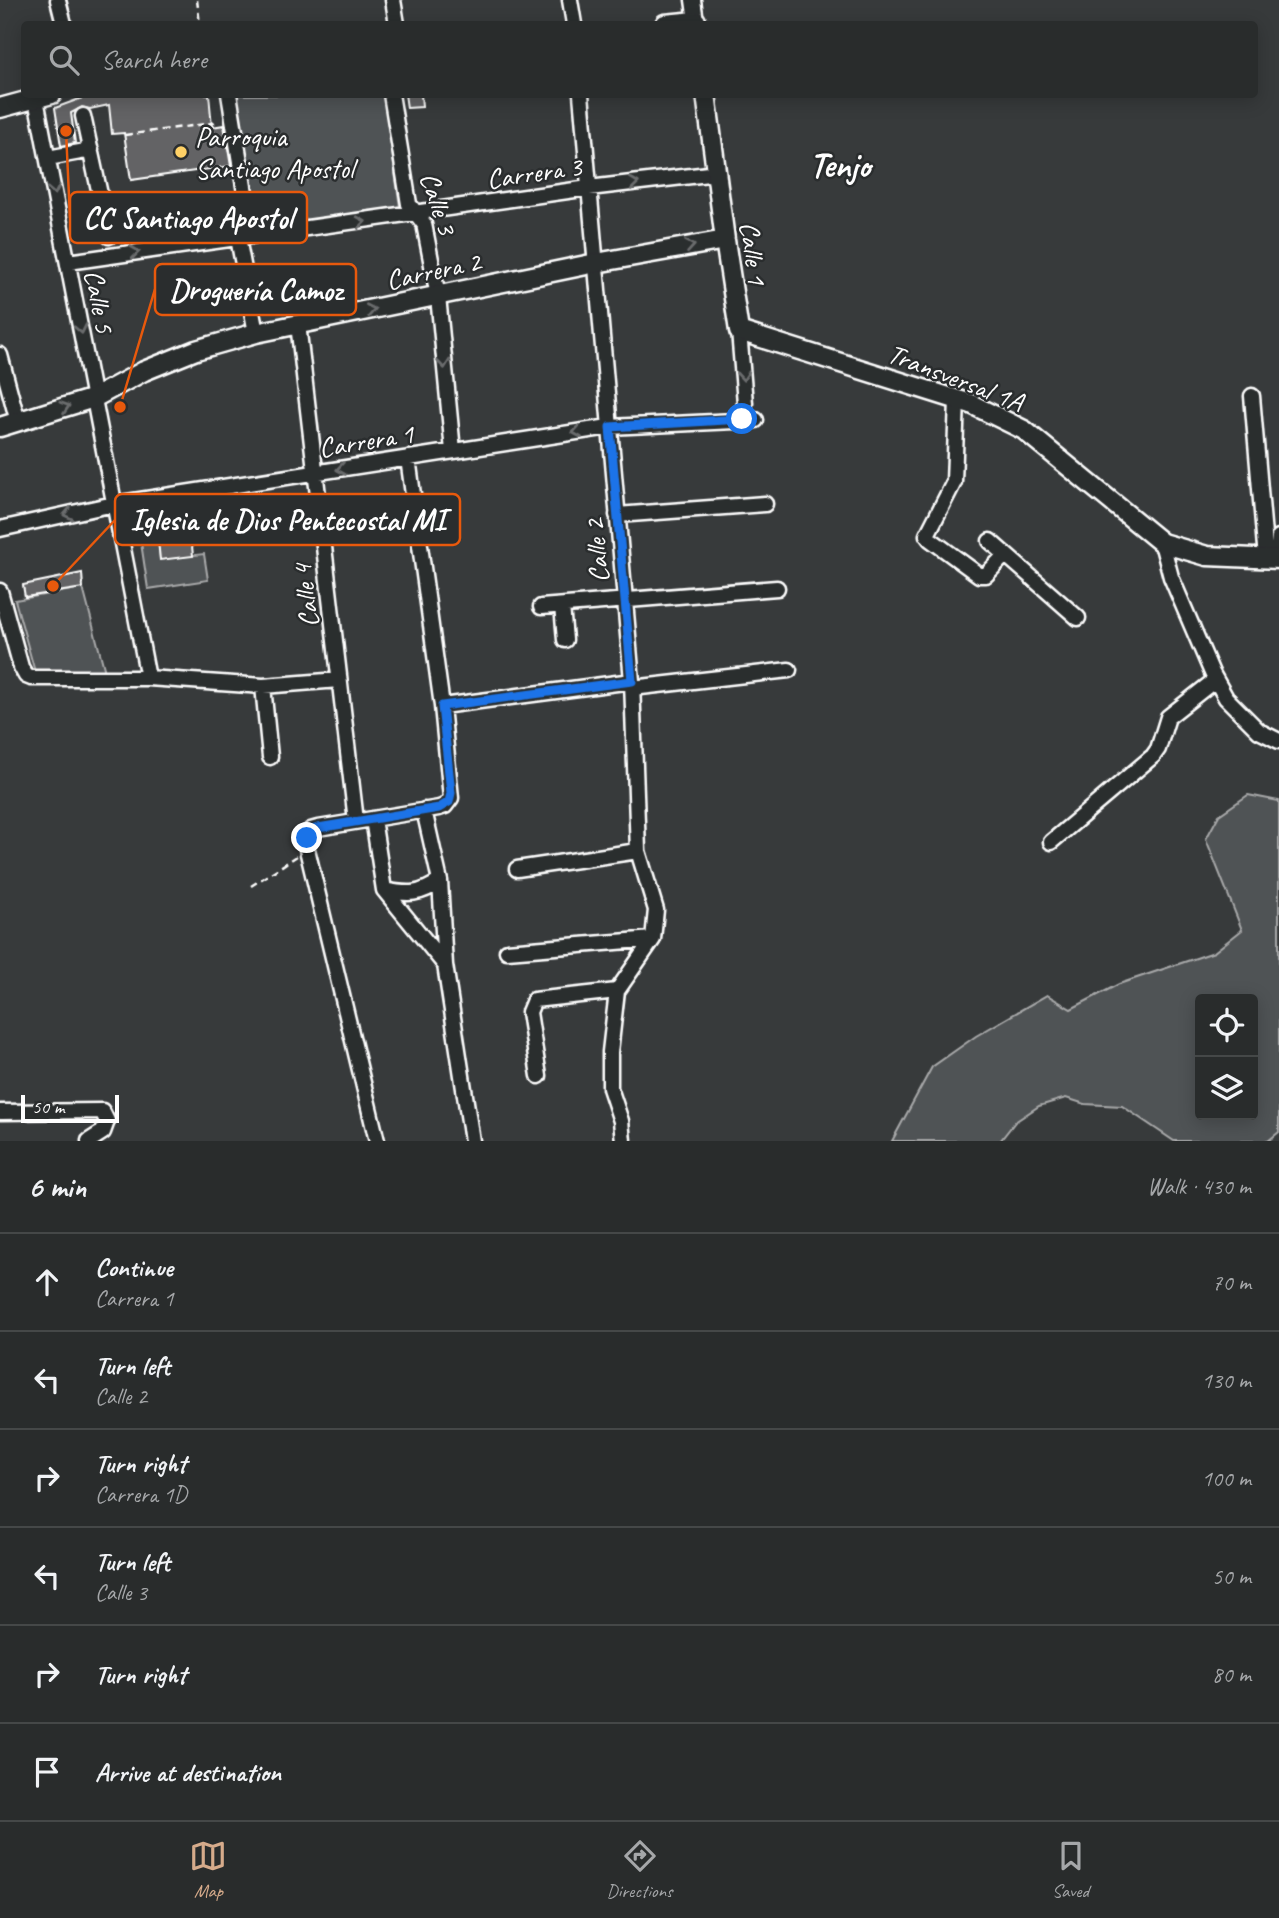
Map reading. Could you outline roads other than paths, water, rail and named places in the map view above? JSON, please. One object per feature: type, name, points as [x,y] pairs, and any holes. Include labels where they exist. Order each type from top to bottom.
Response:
[{"type":"main road","points":[[0,108],[40,98]]},
{"type":"main road","name":"Calle 1","points":[[707,98],[739,331]]},
{"type":"main road","name":"Carrera 2","points":[[0,427],[94,398],[144,371],[196,350],[256,333],[596,262],[725,240]]},
{"type":"main road","name":"Transversal 1A","points":[[739,331],[957,400],[999,416],[1024,429],[1162,543]]},
{"type":"main road","points":[[1162,543],[1207,556],[1274,559]]},
{"type":"street","points":[[58,0],[63,21]]},
{"type":"street","points":[[393,0],[396,21]]},
{"type":"street","points":[[570,0],[574,21]]},
{"type":"street","points":[[693,0],[696,21]]},
{"type":"street","name":"Calle 5","points":[[44,98],[48,158],[148,678]]},
{"type":"street","points":[[230,98],[256,333]]},
{"type":"street","name":"Calle 3","points":[[392,98],[409,204],[424,224],[438,296],[453,451]]},
{"type":"street","name":"Calle 2","points":[[581,98],[632,685],[638,851],[656,910],[653,939]]},
{"type":"street","points":[[83,116],[109,236]]},
{"type":"street","points":[[48,158],[91,150]]},
{"type":"street","name":"Carrera 3","points":[[68,262],[589,188],[717,173]]},
{"type":"street","name":"Calle 4","points":[[298,324],[356,821]]},
{"type":"street","name":"Calle 1","points":[[739,331],[749,420]]},
{"type":"street","points":[[0,355],[18,422]]},
{"type":"street","points":[[1252,396],[1274,559]]},
{"type":"street","points":[[957,400],[954,482],[928,535],[979,575],[986,575],[1005,555]]},
{"type":"street","name":"Carrera 1","points":[[0,529],[114,504],[610,427],[749,420]]},
{"type":"street","points":[[377,1141],[306,850],[307,838],[312,830],[439,808],[449,802],[451,793],[442,706],[408,458]]},
{"type":"street","points":[[617,515],[765,504]]},
{"type":"street","points":[[1274,559],[1279,537]]},
{"type":"street","points":[[990,541],[1078,618]]},
{"type":"street","points":[[1162,543],[1171,577],[1215,680],[1226,698],[1259,730],[1279,741]]},
{"type":"street","points":[[541,607],[777,588]]},
{"type":"street","points":[[0,591],[21,667],[26,676],[37,679],[148,678],[263,686],[339,680]]},
{"type":"street","points":[[562,606],[565,640]]},
{"type":"street","points":[[442,706],[789,670]]},
{"type":"street","points":[[1051,842],[1153,756],[1158,749],[1168,717],[1215,680]]},
{"type":"street","points":[[263,686],[270,757]]},
{"type":"street","points":[[424,810],[440,881],[445,965],[472,1141]]},
{"type":"street","points":[[373,819],[384,890],[445,965]]},
{"type":"street","points":[[517,869],[638,851]]},
{"type":"street","points":[[384,890],[425,892],[440,881]]},
{"type":"street","points":[[507,951],[653,939]]},
{"type":"street","points":[[624,1141],[621,1121],[610,1088],[610,1052],[617,990],[653,939]]},
{"type":"street","points":[[539,1076],[528,1012],[534,1000],[617,990]]},
{"type":"street","points":[[0,1112],[103,1111],[107,1121],[103,1132],[89,1141]]},
{"type":"place","name":"CC Santiago Apostol","points":[[66,131]]},
{"type":"place","name":"Parroquia Santiago Apostol","points":[[181,152]]},
{"type":"place","name":"Droguería Camoz","points":[[120,407]]},
{"type":"place","name":"Iglesia de Dios Pentecostal MI","points":[[53,586]]},
{"type":"district","name":"Tenjo","points":[[840,165]]}]
